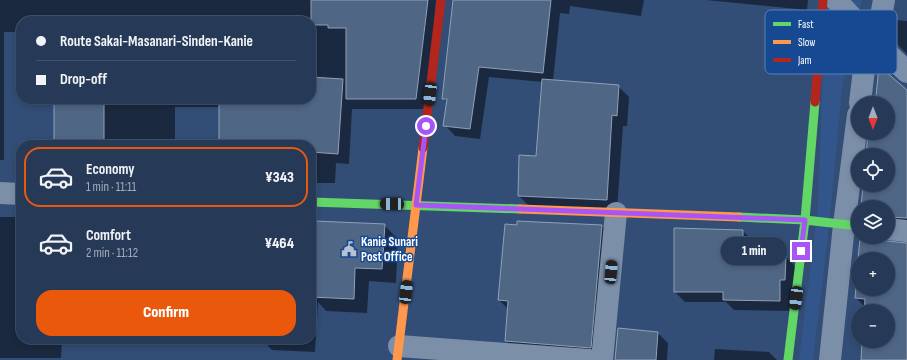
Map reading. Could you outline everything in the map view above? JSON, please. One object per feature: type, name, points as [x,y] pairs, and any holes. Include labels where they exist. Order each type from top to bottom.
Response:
[{"type":"street","points":[[442,0],[398,353],[589,360]]},
{"type":"street","points":[[823,10],[824,0]]},
{"type":"street","points":[[836,0],[845,10]]},
{"type":"street","points":[[879,10],[884,0]]},
{"type":"street","points":[[897,62],[907,72]]},
{"type":"street","points":[[788,360],[805,220],[818,74]]},
{"type":"street","points":[[861,96],[863,74]]},
{"type":"street","points":[[830,360],[855,140]]},
{"type":"street","points":[[0,193],[16,194]]},
{"type":"street","points":[[316,202],[805,220],[846,225]]},
{"type":"street","points":[[602,360],[616,213]]},
{"type":"street","points":[[895,229],[907,230]]},
{"type":"water","points":[[844,0],[862,0],[859,10],[825,10],[825,6]]},
{"type":"water","points":[[823,74],[846,74],[843,80],[828,235],[813,360],[799,360],[818,206]]},
{"type":"building","points":[[311,0],[428,0],[416,99],[346,99],[346,28],[328,28],[328,25],[316,25],[316,16],[311,16]]},
{"type":"building","points":[[453,0],[551,0],[543,73],[479,67],[470,129],[443,126],[447,99],[442,99]]},
{"type":"building","points":[[878,74],[888,74],[907,90],[907,218],[895,217],[895,200],[862,200],[862,192],[895,192],[895,148],[867,148],[867,140],[895,140],[895,96],[876,96]]},
{"type":"building","points":[[316,77],[343,79],[338,154],[316,152],[316,140],[219,140],[219,104],[316,104]]},
{"type":"building","points":[[542,79],[619,85],[617,116],[612,115],[607,200],[518,196],[519,155],[536,156]]},
{"type":"building","points":[[54,104],[104,104],[104,140],[54,140]]},
{"type":"building","points":[[316,221],[385,224],[382,269],[355,268],[354,299],[316,297]]},
{"type":"building","points":[[517,221],[602,225],[591,348],[505,341],[508,301],[498,300],[505,224],[517,225]]},
{"type":"building","points":[[674,228],[743,230],[743,256],[786,256],[785,280],[780,280],[780,301],[723,300],[723,292],[674,292]]},
{"type":"building","points":[[895,242],[907,243],[907,360],[861,360],[862,348],[895,348],[895,304],[865,304],[865,299],[855,298],[855,296],[895,296],[895,252],[859,252],[859,244],[895,244]]},
{"type":"building","points":[[618,328],[658,332],[656,360],[615,360]]},
{"type":"traffic: fast","points":[[788,360],[805,220],[815,102]]},
{"type":"traffic: fast","points":[[316,202],[520,209]]},
{"type":"traffic: fast","points":[[739,217],[805,220],[851,225]]},
{"type":"traffic: slow","points":[[397,360],[423,148]]},
{"type":"traffic: slow","points":[[520,209],[739,217]]},
{"type":"traffic: jam","points":[[423,148],[441,0]]},
{"type":"traffic: jam","points":[[822,10],[823,0]]},
{"type":"traffic: jam","points":[[815,102],[817,74]]},
{"type":"place","name":"Kanie Sunari Post Office","points":[[349,249]]},
{"type":"route","points":[[426,126],[416,205],[805,220],[801,251]]}]
